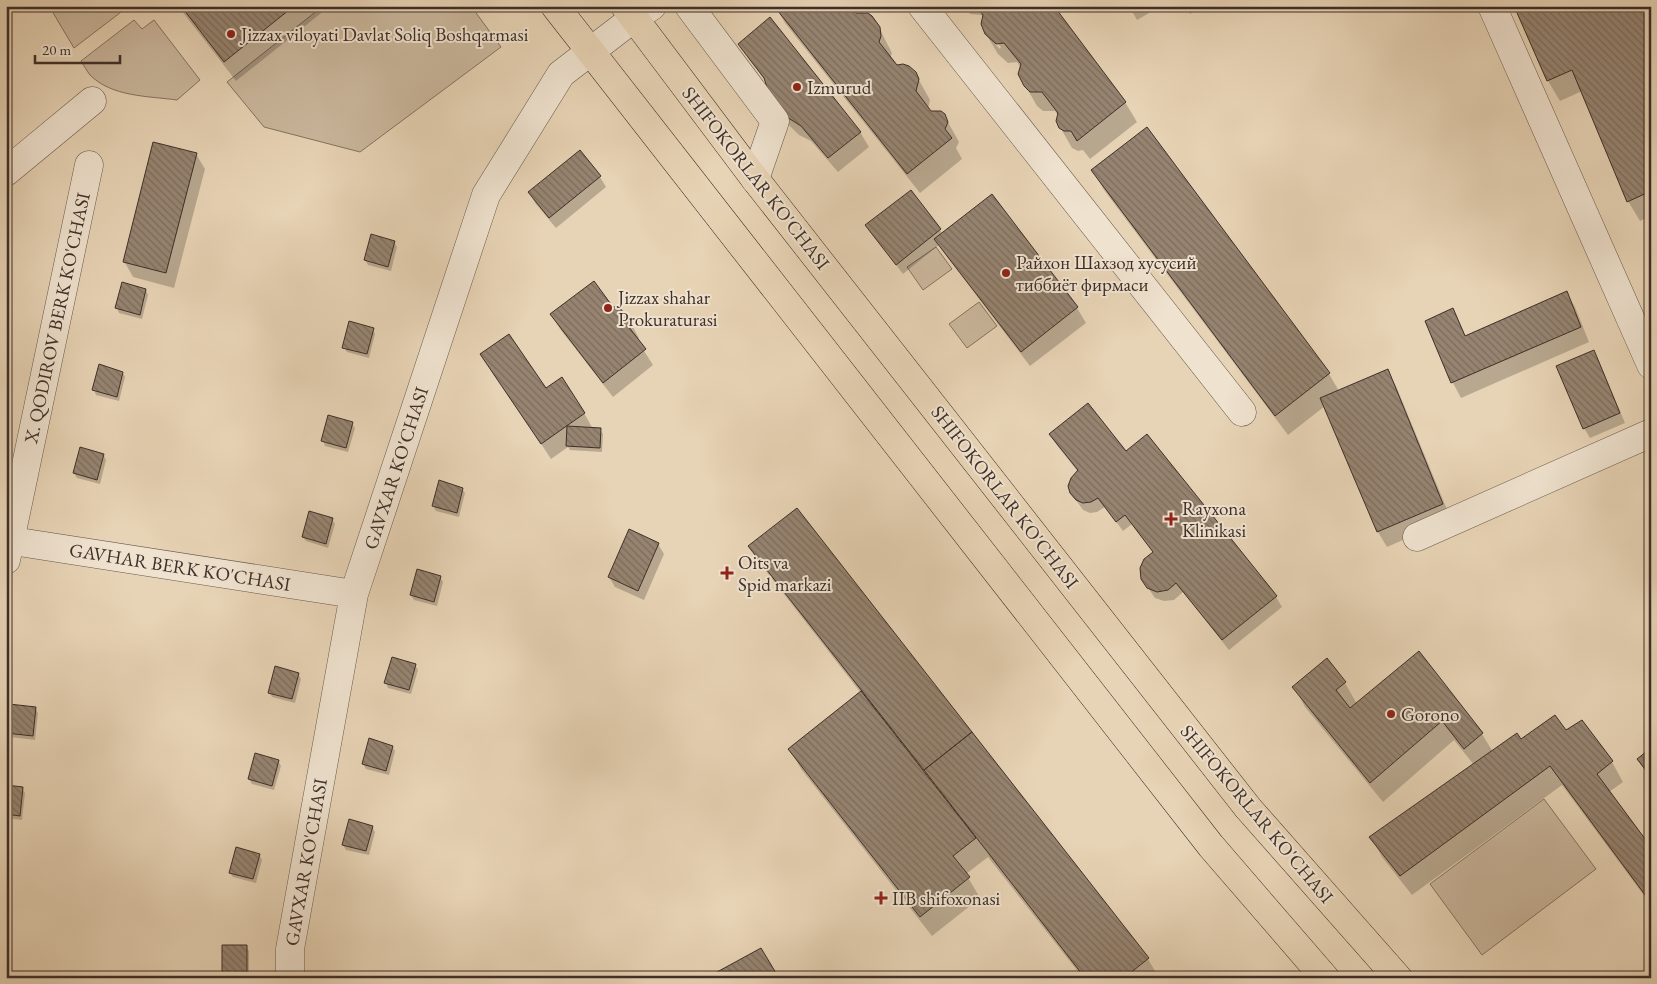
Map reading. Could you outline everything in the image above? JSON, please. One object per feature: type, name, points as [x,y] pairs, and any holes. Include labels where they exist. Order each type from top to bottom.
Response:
[{"type":"main road","points":[[555,6],[1211,846],[1325,978]]},
{"type":"main road","name":"SHIFOKORLAR KO'CHASI","points":[[637,10],[755,179],[1248,808],[1398,978]]},
{"type":"street","points":[[689,6],[775,122],[755,179]]},
{"type":"street","points":[[922,6],[1242,412]]},
{"type":"street","points":[[1492,6],[1651,365]]},
{"type":"street","name":"GAVXAR KO'CHASI","points":[[290,978],[290,949],[354,594],[486,195],[561,74],[591,52],[637,10]]},
{"type":"street","points":[[6,172],[92,101]]},
{"type":"street","name":"X. QODIROV BERK KO'CHASI","points":[[8,547],[89,165]]},
{"type":"street","points":[[1417,537],[1651,433]]},
{"type":"street","name":"GAVHAR BERK KO'CHASI","points":[[8,547],[354,594]]},
{"type":"shaded area","points":[[49,6],[123,6],[125,9],[74,48]]},
{"type":"shaded area","points":[[323,6],[471,6],[501,47],[360,152],[264,127],[227,82]]},
{"type":"shaded area","points":[[134,20],[142,29],[154,20],[200,80],[177,100],[131,94],[109,88],[90,75],[81,61]]},
{"type":"shaded area","points":[[936,247],[952,269],[923,290],[907,267]]},
{"type":"shaded area","points":[[979,302],[997,326],[967,348],[949,324]]},
{"type":"shaded area","points":[[1544,799],[1596,869],[1482,955],[1430,884]]},
{"type":"building","name":"Jizzax viloyati Davlat Soliq Boshqarmasi","points":[[181,6],[294,6],[224,62]]},
{"type":"building","points":[[774,6],[850,6],[856,13],[868,13],[880,27],[881,36],[879,42],[897,65],[909,66],[916,72],[919,79],[916,91],[931,111],[941,111],[945,114],[948,122],[945,129],[952,138],[907,174]]},
{"type":"building","points":[[976,6],[1054,6],[1126,102],[1077,141],[1071,131],[1064,131],[1059,128],[1056,121],[1058,113],[1042,92],[1030,92],[1024,86],[1018,74],[1021,64],[1004,43],[996,44],[985,34],[981,24],[983,15]]},
{"type":"building","points":[[1514,6],[1651,6],[1651,191],[1627,202],[1572,70],[1547,81]]},
{"type":"building","name":"Izmurud","points":[[770,17],[861,132],[828,158],[801,126],[782,114],[768,91],[764,78],[738,44]]},
{"type":"building","points":[[1147,127],[1330,373],[1275,416],[1091,170]]},
{"type":"building","points":[[153,142],[197,153],[166,273],[123,262]]},
{"type":"building","points":[[580,150],[601,176],[549,218],[528,192]]},
{"type":"building","points":[[911,190],[941,229],[896,265],[865,225]]},
{"type":"building","name":"Райхон Шахзод хусусий тиббиёт фирмаси","points":[[992,194],[1078,307],[1021,352],[934,239]]},
{"type":"building","points":[[371,234],[395,241],[388,267],[364,260]]},
{"type":"building","points":[[594,281],[613,307],[618,306],[631,321],[628,326],[646,349],[603,383],[550,314]]},
{"type":"building","points":[[122,282],[146,289],[140,315],[115,308]]},
{"type":"building","points":[[1567,291],[1581,327],[1451,383],[1425,321],[1453,308],[1465,336]]},
{"type":"building","points":[[349,321],[374,328],[367,354],[342,348]]},
{"type":"building","points":[[509,334],[546,388],[562,377],[585,413],[541,444],[480,354]]},
{"type":"building","points":[[1594,350],[1620,413],[1583,429],[1556,366]]},
{"type":"building","points":[[99,364],[123,372],[117,397],[92,390]]},
{"type":"building","points":[[1388,369],[1443,504],[1377,532],[1320,398]]},
{"type":"building","name":"Rayxona Klinikasi","points":[[1088,403],[1126,451],[1147,434],[1277,596],[1222,640],[1176,583],[1168,590],[1157,592],[1147,588],[1141,579],[1140,568],[1144,559],[1153,552],[1125,515],[1116,522],[1098,498],[1091,502],[1083,503],[1076,500],[1070,493],[1068,486],[1071,478],[1078,470],[1049,434]]},
{"type":"building","points":[[328,415],[353,422],[346,448],[321,441]]},
{"type":"building","points":[[567,426],[601,428],[600,448],[566,446]]},
{"type":"building","points":[[80,447],[104,454],[97,480],[73,473]]},
{"type":"building","points":[[439,480],[463,488],[457,513],[432,506]]},
{"type":"building","points":[[797,508],[972,732],[924,770],[748,546]]},
{"type":"building","points":[[309,511],[333,518],[326,544],[302,537]]},
{"type":"building","points":[[629,529],[659,543],[638,591],[608,577]]},
{"type":"building","points":[[417,569],[441,576],[434,602],[410,595]]},
{"type":"building","name":"Gorono","points":[[1419,651],[1483,733],[1464,749],[1442,721],[1370,783],[1292,687],[1327,658],[1346,682],[1336,690],[1350,708]]},
{"type":"building","points":[[392,657],[416,664],[409,690],[384,683]]},
{"type":"building","points":[[275,666],[299,673],[292,699],[268,693]]},
{"type":"building","points":[[861,691],[976,838],[953,856],[970,877],[920,917],[788,749]]},
{"type":"building","points":[[9,704],[36,707],[33,736],[6,733]]},
{"type":"building","points":[[1555,715],[1566,730],[1582,720],[1613,761],[1597,774],[1651,847],[1651,903],[1550,766],[1400,876],[1369,837],[1517,733],[1521,739]]},
{"type":"building","points":[[972,732],[1149,958],[1124,978],[1085,978],[924,770]]},
{"type":"building","points":[[369,738],[393,746],[386,771],[362,764]]},
{"type":"building","points":[[1651,748],[1651,777],[1637,759]]},
{"type":"building","points":[[255,753],[279,760],[272,786],[248,779]]},
{"type":"building","points":[[6,785],[23,787],[20,816],[6,814]]},
{"type":"building","points":[[349,819],[373,826],[366,851],[342,845]]},
{"type":"building","points":[[236,847],[260,854],[253,879],[229,873]]},
{"type":"building","points":[[222,945],[247,945],[247,972],[222,973]]},
{"type":"building","points":[[761,948],[779,978],[706,978]]},
{"type":"place","name":"Jizzax viloyati Davlat Soliq Boshqarmasi","points":[[231,34]]},
{"type":"place","name":"Izmurud","points":[[797,87]]},
{"type":"place","name":"Райхон Шахзод хусусий тиббиёт фирмаси","points":[[1006,273]]},
{"type":"place","name":"Jizzax shahar Prokuraturasi","points":[[608,308]]},
{"type":"place","name":"Rayxona Klinikasi","points":[[1171,519]]},
{"type":"place","name":"Oits va Spid markazi","points":[[727,573]]},
{"type":"place","name":"Gorono","points":[[1391,714]]},
{"type":"place","name":"IIB shifoxonasi","points":[[881,898]]}]
